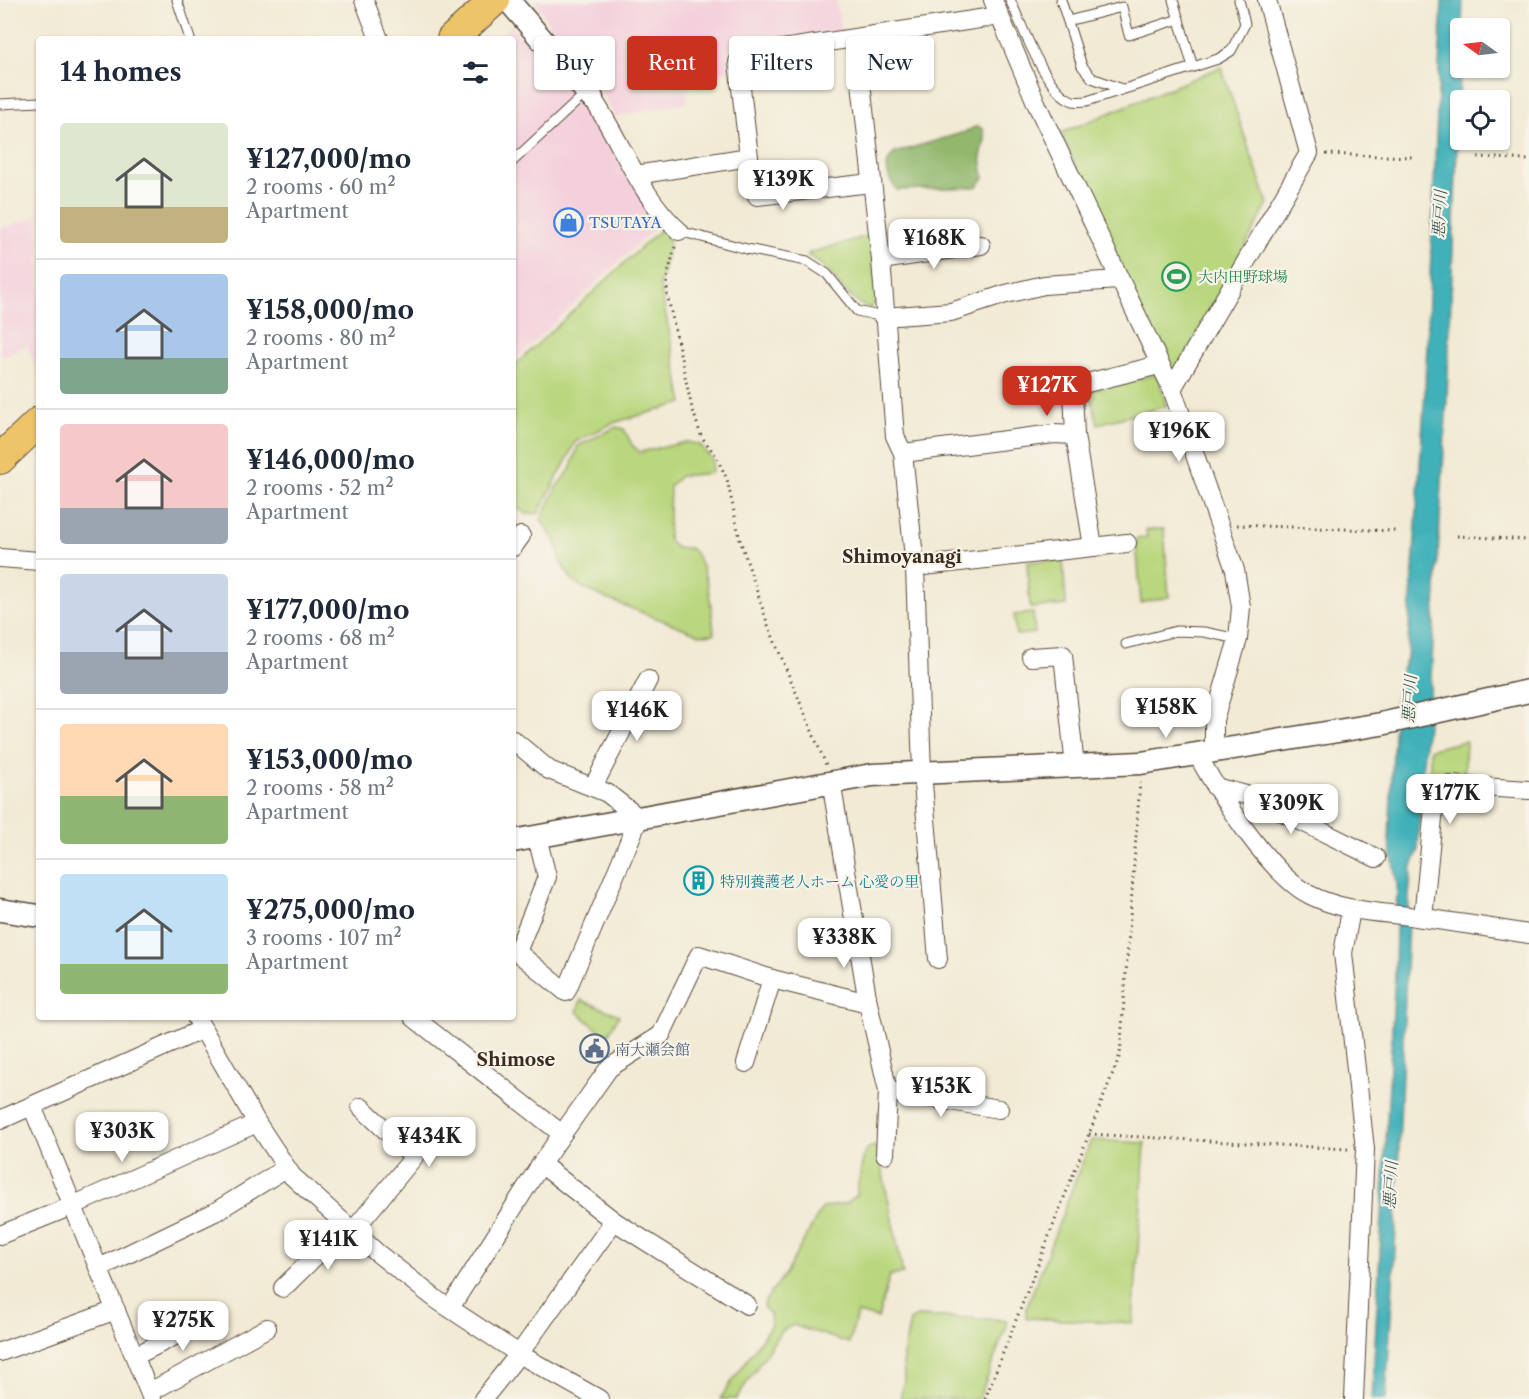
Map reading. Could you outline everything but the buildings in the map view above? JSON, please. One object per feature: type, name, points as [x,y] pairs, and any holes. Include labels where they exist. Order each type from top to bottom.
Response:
[{"type":"highway","points":[[455,36],[495,0]]},
{"type":"highway","points":[[0,459],[36,425]]},
{"type":"street","points":[[364,0],[378,36]]},
{"type":"street","points":[[508,0],[590,95],[636,175],[679,231]]},
{"type":"street","points":[[1172,389],[1310,153],[1267,0]]},
{"type":"street","points":[[870,36],[996,8],[1118,280],[1172,389],[1235,570],[1241,607],[1238,639],[1205,753],[1215,787],[1276,868],[1308,894],[1351,910],[1376,911],[1529,934]]},
{"type":"street","points":[[846,40],[742,55],[738,62],[749,157],[757,196],[871,183]]},
{"type":"street","points":[[861,90],[881,260],[895,435],[903,453],[915,567],[922,772],[938,959]]},
{"type":"street","points":[[636,175],[749,157]]},
{"type":"street","points":[[881,260],[981,245]]},
{"type":"street","points":[[884,317],[951,312],[1006,294],[1044,285],[1118,280]]},
{"type":"street","points":[[1092,547],[1075,435],[1073,392],[1087,383],[1159,365]]},
{"type":"street","points":[[903,453],[1054,434],[1075,435]]},
{"type":"street","points":[[915,567],[1127,543]]},
{"type":"street","points":[[0,558],[36,561]]},
{"type":"street","points":[[1031,657],[1063,655],[1075,767]]},
{"type":"street","points":[[593,787],[648,680]]},
{"type":"street","points":[[516,841],[831,781],[922,772],[1141,764],[1381,724],[1529,691]]},
{"type":"street","points":[[516,742],[549,770],[607,793],[639,818]]},
{"type":"street","points":[[831,781],[868,1003],[888,1091],[885,1154]]},
{"type":"street","points":[[1423,918],[1435,798],[1450,785],[1529,790]]},
{"type":"street","points":[[1215,787],[1250,796],[1376,858]]},
{"type":"street","points":[[537,837],[547,877],[517,952],[566,992],[639,818]]},
{"type":"street","points":[[0,910],[36,916]]},
{"type":"street","points":[[1351,910],[1343,952],[1365,1149],[1354,1399]]},
{"type":"street","points":[[450,1308],[541,1164],[609,1068],[661,1035],[699,954],[772,979],[868,1003]]},
{"type":"street","points":[[746,1063],[772,979]]},
{"type":"street","points":[[417,1020],[562,1134]]},
{"type":"street","points":[[0,1120],[200,1023],[257,1123],[292,1176],[349,1229],[450,1308],[519,1354],[599,1399]]},
{"type":"street","points":[[888,1091],[999,1109]]},
{"type":"street","points":[[32,1106],[151,1395],[267,1328]]},
{"type":"street","points":[[283,1288],[349,1229],[414,1157],[361,1107]]},
{"type":"street","points":[[0,1235],[72,1206],[257,1123]]},
{"type":"street","points":[[541,1164],[614,1221],[747,1305]]},
{"type":"street","points":[[99,1268],[215,1212],[286,1168]]},
{"type":"street","points":[[483,1399],[519,1354],[614,1221]]},
{"type":"street","points":[[0,1352],[116,1310]]},
{"type":"street","points":[[135,1356],[214,1316]]},
{"type":"lane","points":[[177,0],[189,36]]},
{"type":"lane","points":[[1010,0],[1050,81],[1061,94],[1074,101],[1088,101],[1218,59],[1231,51],[1245,24],[1239,0]]},
{"type":"lane","points":[[1061,0],[1082,66],[1092,78],[1123,90]]},
{"type":"lane","points":[[1173,0],[1193,67]]},
{"type":"lane","points":[[1068,21],[1122,7],[1130,35],[1179,19]]},
{"type":"lane","points":[[516,158],[590,95]]},
{"type":"lane","points":[[0,104],[36,102]]},
{"type":"lane","points":[[679,231],[747,249],[807,261],[827,274],[857,311],[884,317]]},
{"type":"lane","points":[[1126,644],[1176,631],[1204,632],[1238,639]]},
{"type":"path","points":[[1310,153],[1412,157]]},
{"type":"path","points":[[1478,157],[1529,160]]},
{"type":"path","points":[[679,231],[667,278],[667,293],[691,404],[701,436],[716,456],[727,479],[740,540],[768,625],[822,751],[831,781]]},
{"type":"path","points":[[1220,525],[1396,531]]},
{"type":"path","points":[[1457,536],[1529,540]]},
{"type":"path","points":[[985,1399],[1120,1055],[1141,764]]},
{"type":"path","points":[[1089,1134],[1365,1149]]},
{"type":"shaded area","points":[[538,0],[836,0],[841,33],[821,36],[729,36],[729,50],[727,50],[729,71],[717,73],[717,36],[627,36],[627,90],[686,90],[688,102],[615,117],[600,90],[615,90],[615,36],[557,36],[536,2]]},
{"type":"shaded area","points":[[511,26],[534,50],[534,90],[569,90],[581,107],[596,117],[661,222],[516,359],[516,36],[501,36]]},
{"type":"shaded area","points":[[36,216],[36,368],[27,345],[0,357],[0,229]]},
{"type":"green space","name":"大内田野球場","points":[[1221,67],[1268,204],[1174,377],[1158,349],[1061,133]]},
{"type":"green space","points":[[977,126],[983,129],[985,139],[981,157],[984,178],[976,187],[897,190],[887,171],[888,162],[895,153],[965,132]]},
{"type":"green space","points":[[662,228],[670,240],[660,285],[683,403],[613,423],[575,442],[539,513],[527,514],[516,507],[516,364]]},
{"type":"green space","points":[[867,236],[871,239],[878,300],[870,308],[854,300],[825,268],[808,256],[809,253]]},
{"type":"green space","points":[[1153,375],[1159,378],[1166,406],[1098,424],[1089,391]]},
{"type":"green space","points":[[616,427],[624,429],[632,445],[640,452],[687,442],[700,445],[713,461],[711,473],[680,476],[670,486],[668,539],[676,548],[690,548],[701,564],[708,588],[714,634],[701,635],[607,599],[574,583],[561,563],[557,544],[541,520],[557,486],[570,470],[578,446]]},
{"type":"green space","points":[[1164,529],[1169,597],[1141,603],[1136,539],[1147,537],[1146,530]]},
{"type":"green space","points":[[1063,560],[1066,605],[1030,608],[1027,562]]},
{"type":"green space","points":[[1033,613],[1035,633],[1016,635],[1014,615]]},
{"type":"green space","points":[[1466,741],[1464,780],[1430,778],[1430,749]]},
{"type":"green space","points":[[581,1000],[619,1015],[607,1037],[577,1012]]},
{"type":"green space","points":[[1091,1140],[1145,1143],[1133,1323],[1026,1318],[1026,1309]]},
{"type":"green space","points":[[874,1146],[878,1149],[903,1274],[890,1275],[878,1318],[857,1313],[849,1343],[793,1325],[781,1331],[736,1399],[720,1399],[771,1325],[770,1314],[764,1308],[765,1301],[785,1274],[822,1208],[848,1203],[856,1195],[864,1154],[867,1149]]},
{"type":"green space","points":[[917,1316],[1006,1320],[1007,1325],[979,1399],[900,1399],[904,1381],[903,1356],[910,1321]]},
{"type":"water","name":"悪戸川","points":[[1442,0],[1463,0],[1462,18],[1450,18],[1450,78],[1460,78],[1459,90],[1450,90],[1450,150],[1457,150],[1447,397],[1430,696],[1422,773],[1418,851],[1412,866],[1409,895],[1395,1249],[1386,1399],[1372,1399],[1395,973],[1397,883],[1389,841],[1392,771],[1396,701],[1400,675],[1407,658],[1425,391]]},
{"type":"place","name":"TSUTAYA","points":[[568,222]]},
{"type":"place","name":"大内田野球場","points":[[1177,276]]},
{"type":"place","name":"特別養護老人ホーム 心愛の里","points":[[699,881]]},
{"type":"place","name":"南大瀬会館","points":[[594,1049]]},
{"type":"district","name":"Shimoyanagi","points":[[902,557]]},
{"type":"district","name":"Shimose","points":[[516,1060]]}]
